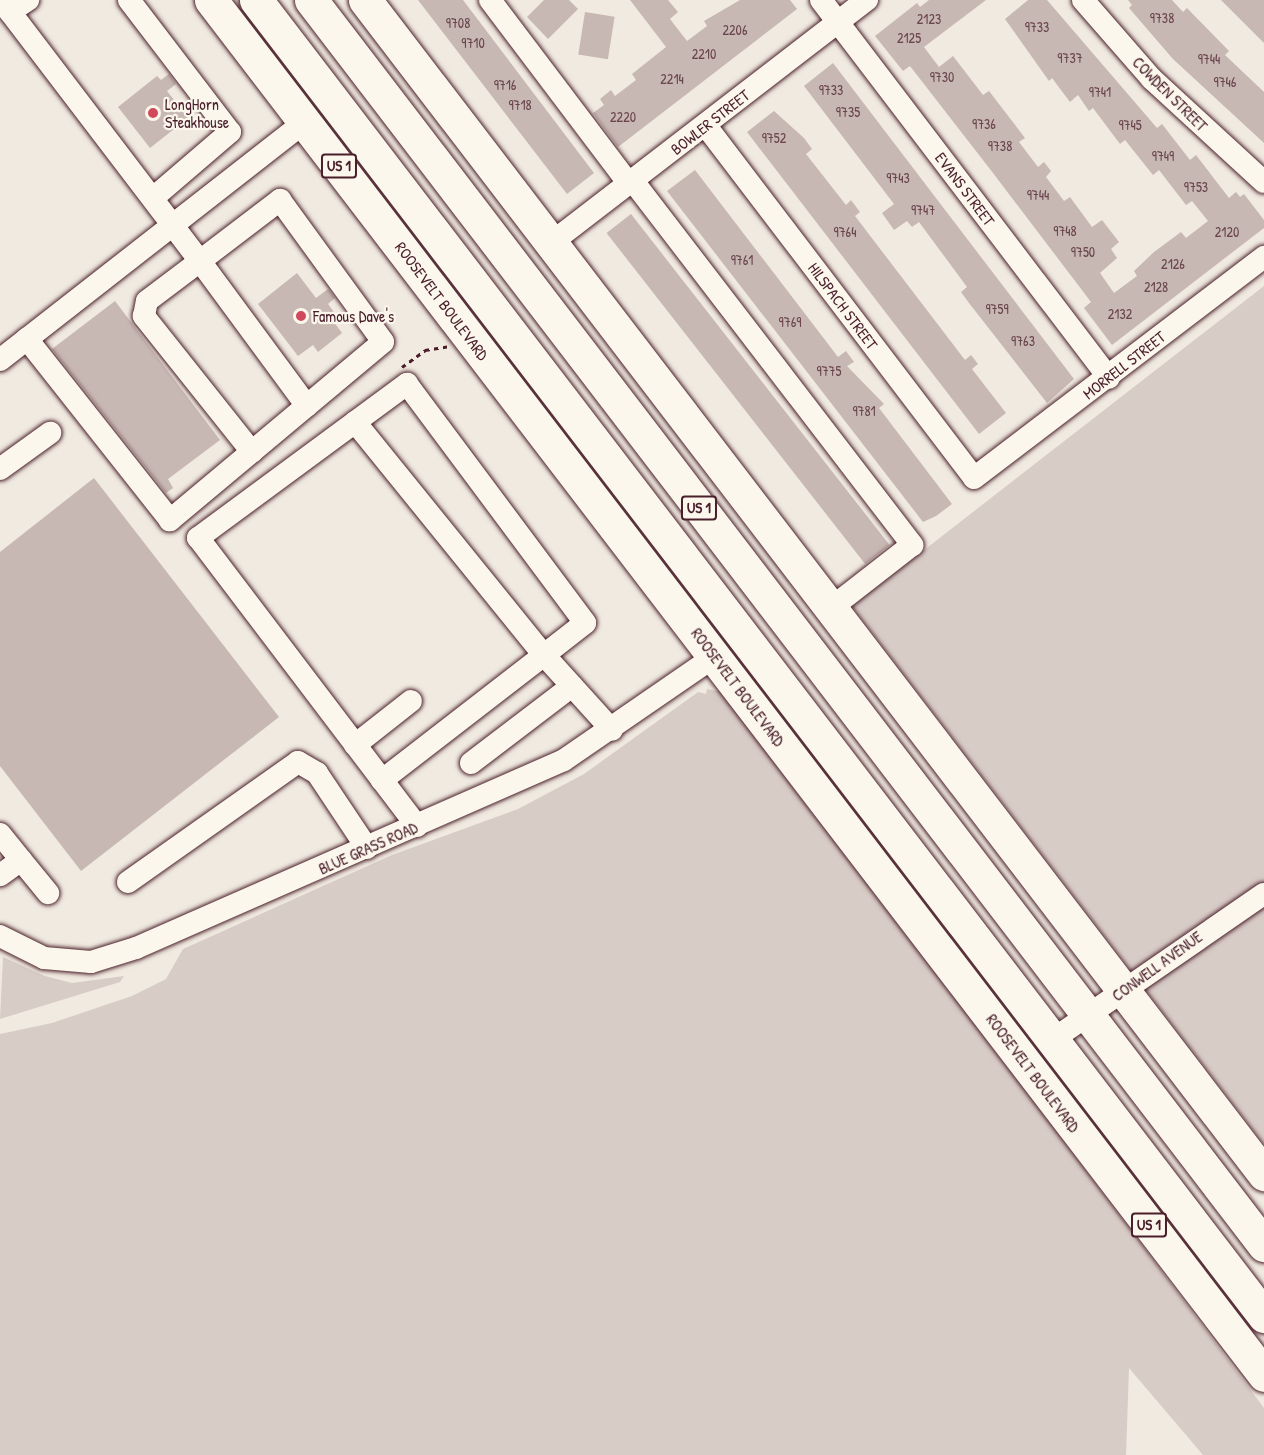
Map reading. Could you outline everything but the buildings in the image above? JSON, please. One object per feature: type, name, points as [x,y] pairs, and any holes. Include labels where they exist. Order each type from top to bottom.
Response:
[{"type":"highway","name":"ROOSEVELT BOULEVARD","points":[[211,0],[1264,1375]]},
{"type":"highway","name":"US 1","points":[[256,0],[1264,1316]]},
{"type":"highway","name":"US 1","points":[[311,0],[1264,1245]]},
{"type":"highway","name":"US 1","points":[[365,0],[1264,1174]]},
{"type":"highway","points":[[326,91],[393,237]]},
{"type":"street","points":[[129,0],[230,132],[153,198]]},
{"type":"street","points":[[490,0],[912,545],[831,608]]},
{"type":"street","name":"EVANS STREET","points":[[821,0],[1109,378]]},
{"type":"street","name":"BOWLER STREET","points":[[551,243],[867,0]]},
{"type":"street","name":"COWDEN STREET","points":[[1083,0],[1152,78],[1264,182]]},
{"type":"street","points":[[13,4],[307,406]]},
{"type":"street","points":[[0,360],[305,122]]},
{"type":"street","name":"HILSPACH STREET","points":[[706,126],[974,478],[982,472]]},
{"type":"street","points":[[27,339],[170,520],[252,452],[383,342],[280,200],[147,301],[144,316],[252,452]]},
{"type":"street","name":"MORRELL STREET","points":[[982,472],[1109,378],[1264,256]]},
{"type":"street","points":[[382,780],[585,623],[408,384],[198,538],[355,745],[417,826]]},
{"type":"street","points":[[356,422],[544,655],[612,730]]},
{"type":"street","points":[[0,469],[50,433]]},
{"type":"street","name":"BLUE GRASS ROAD","points":[[0,936],[44,958],[91,962],[136,948],[564,760],[612,730],[714,657]]},
{"type":"street","points":[[471,763],[572,686]]},
{"type":"street","points":[[355,745],[411,701]]},
{"type":"street","points":[[128,882],[298,762],[317,773],[367,848]]},
{"type":"street","points":[[0,834],[48,893]]},
{"type":"street","points":[[0,875],[21,860]]},
{"type":"street","name":"CONWELL AVENUE","points":[[1053,1040],[1264,894]]},
{"type":"path","points":[[398,370],[425,350],[443,350],[455,341]]},
{"type":"shaded area","points":[[1264,286],[1264,1144],[852,606]]},
{"type":"shaded area","points":[[707,689],[721,692],[899,921],[1264,1408],[1264,1455],[1203,1455],[1129,1368],[1126,1455],[0,1455],[0,1034],[52,1023],[132,996],[166,979],[183,949],[392,855],[518,809],[584,774],[698,692],[706,694]]},
{"type":"shaded area","points":[[3,957],[45,976],[72,983],[124,976],[120,982],[0,1019]]},
{"type":"place","name":"LongHorn Steakhouse","points":[[153,113]]},
{"type":"place","name":"Famous Dave's","points":[[301,316]]}]
